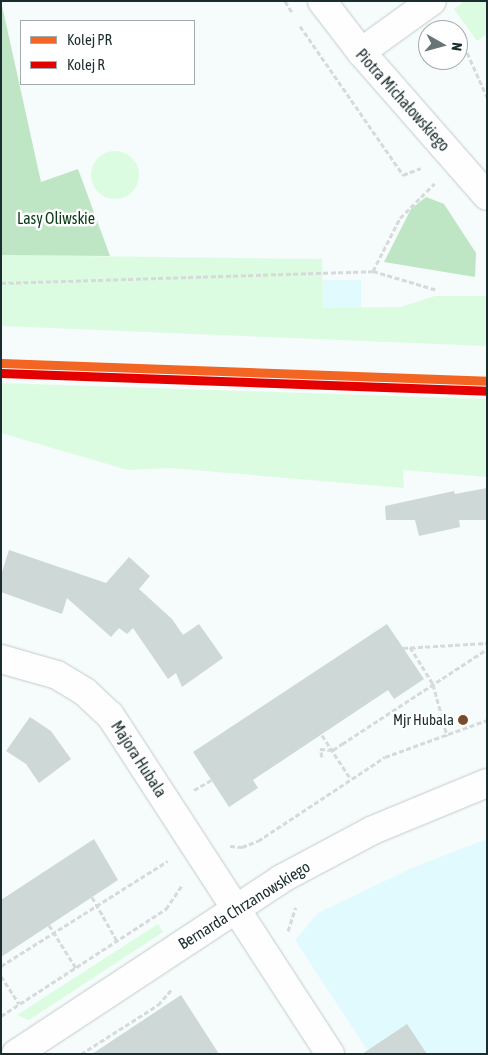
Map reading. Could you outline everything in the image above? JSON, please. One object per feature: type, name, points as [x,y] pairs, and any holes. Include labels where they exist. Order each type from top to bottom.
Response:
[{"type":"street","name":"Piotra Michałowskiego","points":[[322,1],[451,169],[487,196]]},
{"type":"street","points":[[361,52],[432,1]]},
{"type":"street","name":"Majora Hubala","points":[[1,660],[57,675],[86,692],[110,715],[330,1054]]},
{"type":"street","name":"Bernarda Chrzanowskiego","points":[[16,1054],[281,879],[373,830],[487,783]]},
{"type":"path","points":[[284,1],[403,175],[426,166],[451,169]]},
{"type":"path","points":[[468,54],[487,97]]},
{"type":"path","points":[[373,271],[400,218],[451,169]]},
{"type":"path","points":[[1,283],[373,271],[437,290]]},
{"type":"path","points":[[404,648],[487,644]]},
{"type":"path","points":[[410,647],[433,684],[446,736]]},
{"type":"path","points":[[322,757],[320,749],[333,750],[487,649]]},
{"type":"path","points":[[223,839],[228,845],[242,847],[258,841],[350,778],[385,757],[487,720]]},
{"type":"path","points":[[322,735],[350,778]]},
{"type":"path","points":[[189,793],[211,780]]},
{"type":"path","points":[[1,966],[175,856]]},
{"type":"path","points":[[92,897],[117,941]]},
{"type":"path","points":[[287,936],[290,916],[301,898]]},
{"type":"path","points":[[1,1016],[166,909]]},
{"type":"path","points":[[49,925],[76,968]]},
{"type":"path","points":[[1,976],[19,1004]]},
{"type":"path","points":[[81,1054],[158,1005],[177,983]]},
{"type":"shaded area","points":[[323,280],[361,280],[361,308],[323,308]]},
{"type":"shaded area","points":[[487,839],[487,1054],[370,1054],[295,940],[318,913],[412,868]]},
{"type":"green space","name":"Lasy Oliwskie","points":[[1,1],[41,182],[78,169],[110,256],[1,255]]},
{"type":"green space","points":[[465,1],[487,1],[487,34],[477,41],[468,28],[468,20],[462,20],[454,9]]},
{"type":"green space","points":[[110,151],[120,151],[129,155],[135,161],[138,166],[138,184],[129,195],[120,199],[110,199],[101,195],[95,189],[91,180],[91,170],[95,161],[101,155]]},
{"type":"green space","points":[[426,197],[444,204],[476,253],[475,277],[384,262],[411,209]]},
{"type":"green space","points":[[1,255],[322,259],[323,308],[401,307],[435,296],[487,296],[487,346],[1,326]]},
{"type":"green space","points":[[1,383],[487,399],[487,477],[403,470],[404,488],[170,468],[128,470],[1,433]]},
{"type":"green space","points":[[158,924],[163,932],[29,1020],[17,1015]]},
{"type":"building","points":[[487,488],[487,520],[459,520],[460,527],[419,536],[415,520],[386,520],[385,506],[454,491],[455,494]]},
{"type":"building","points":[[9,550],[106,583],[129,557],[150,576],[139,589],[172,619],[183,635],[199,624],[223,658],[182,687],[176,673],[168,679],[133,628],[127,634],[119,628],[111,637],[67,598],[62,614],[1,592],[1,575]]},
{"type":"building","points":[[387,624],[424,679],[394,699],[388,690],[253,780],[258,788],[229,807],[193,752]]},
{"type":"building","points":[[30,717],[51,731],[71,759],[39,783],[26,764],[6,751]]},
{"type":"building","points":[[94,839],[118,880],[1,957],[1,900]]},
{"type":"building","points":[[181,995],[219,1054],[92,1054]]},
{"type":"building","points":[[407,1024],[427,1054],[362,1054]]},
{"type":"rail line","name":"PR","points":[[1,363],[487,381]]},
{"type":"rail line","name":"R","points":[[1,373],[487,391]]},
{"type":"place","name":"Mjr Hubala","points":[[463,720]]}]
